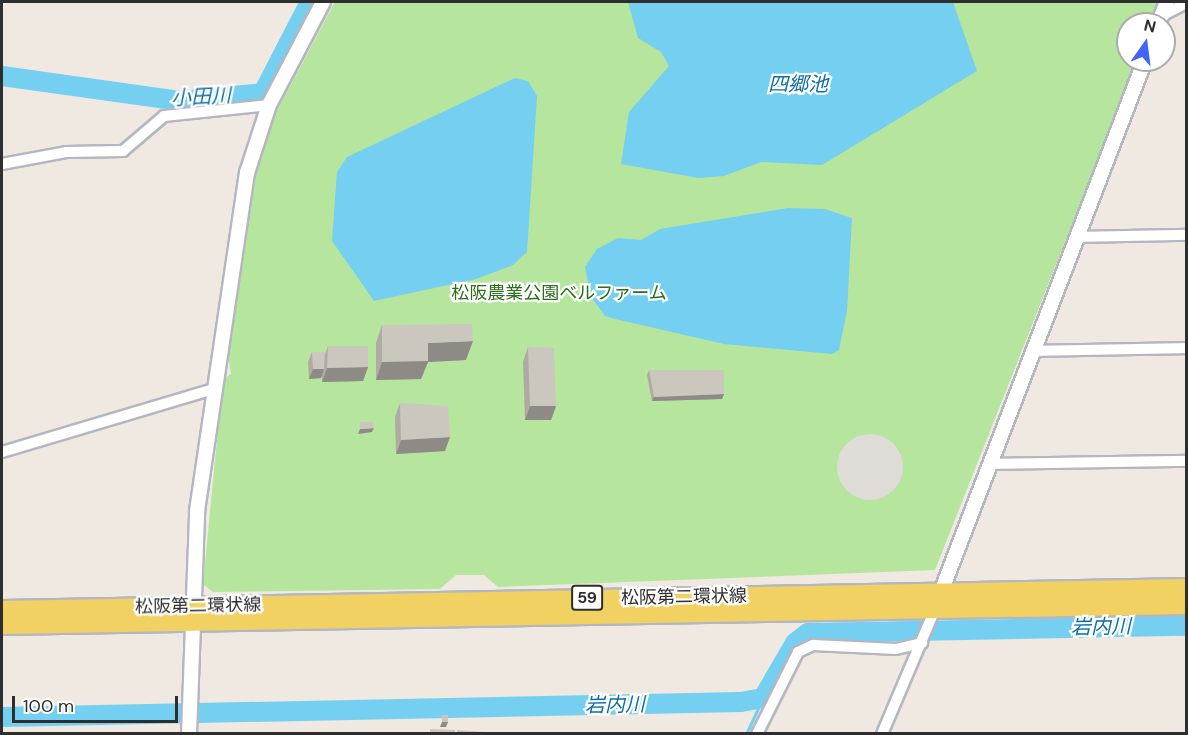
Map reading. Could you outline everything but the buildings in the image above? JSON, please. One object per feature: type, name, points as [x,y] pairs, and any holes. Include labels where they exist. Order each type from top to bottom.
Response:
[{"type":"main road","name":"松阪第二環状線","points":[[2,625],[190,614],[941,592],[1179,596]]},
{"type":"main road","name":"松阪第二環状線","points":[[2,610],[190,614],[932,615],[1179,596]]},
{"type":"street","points":[[189,728],[190,614],[214,389],[247,173],[269,105],[323,2]]},
{"type":"street","points":[[1172,12],[1186,3]]},
{"type":"street","points":[[882,734],[922,643],[1140,72]]},
{"type":"street","points":[[2,164],[66,152],[123,151],[164,116],[269,105]]},
{"type":"street","points":[[1078,237],[1186,235]]},
{"type":"street","points":[[1034,351],[1186,348]]},
{"type":"street","points":[[2,452],[214,389]]},
{"type":"street","points":[[991,464],[1186,461]]},
{"type":"street","points":[[757,734],[798,652],[813,645],[896,649],[922,643]]},
{"type":"green space","name":"松阪農業公園ベルファーム","points":[[335,2],[1161,2],[1157,12],[1116,12],[1116,72],[1132,72],[935,570],[498,587],[484,575],[456,575],[440,589],[213,592],[203,584],[219,420],[225,378],[231,374],[227,350],[257,165],[271,122]]},
{"type":"shaded area","points":[[870,434],[883,437],[893,444],[900,454],[903,467],[900,480],[893,490],[883,497],[870,500],[857,497],[847,490],[840,480],[837,467],[840,454],[847,444],[857,437]]},
{"type":"water","name":"四郷池","points":[[628,2],[953,2],[977,71],[822,165],[761,162],[724,176],[698,178],[621,164],[629,112],[669,66],[661,52],[638,38]]},
{"type":"water","points":[[515,78],[528,81],[537,96],[527,252],[513,265],[476,279],[374,301],[332,241],[337,172],[347,157]]},
{"type":"water","points":[[788,208],[825,209],[852,218],[847,311],[839,350],[832,354],[724,344],[615,319],[605,316],[591,297],[585,267],[597,249],[618,238],[641,240],[660,229]]},
{"type":"waterway","name":"小田川","points":[[2,76],[179,101],[263,93],[310,2]]},
{"type":"waterway","name":"岩内川","points":[[2,717],[741,702],[763,698],[795,643],[808,633],[1182,626],[1186,617]]},
{"type":"waterway","points":[[746,734],[763,698]]}]
